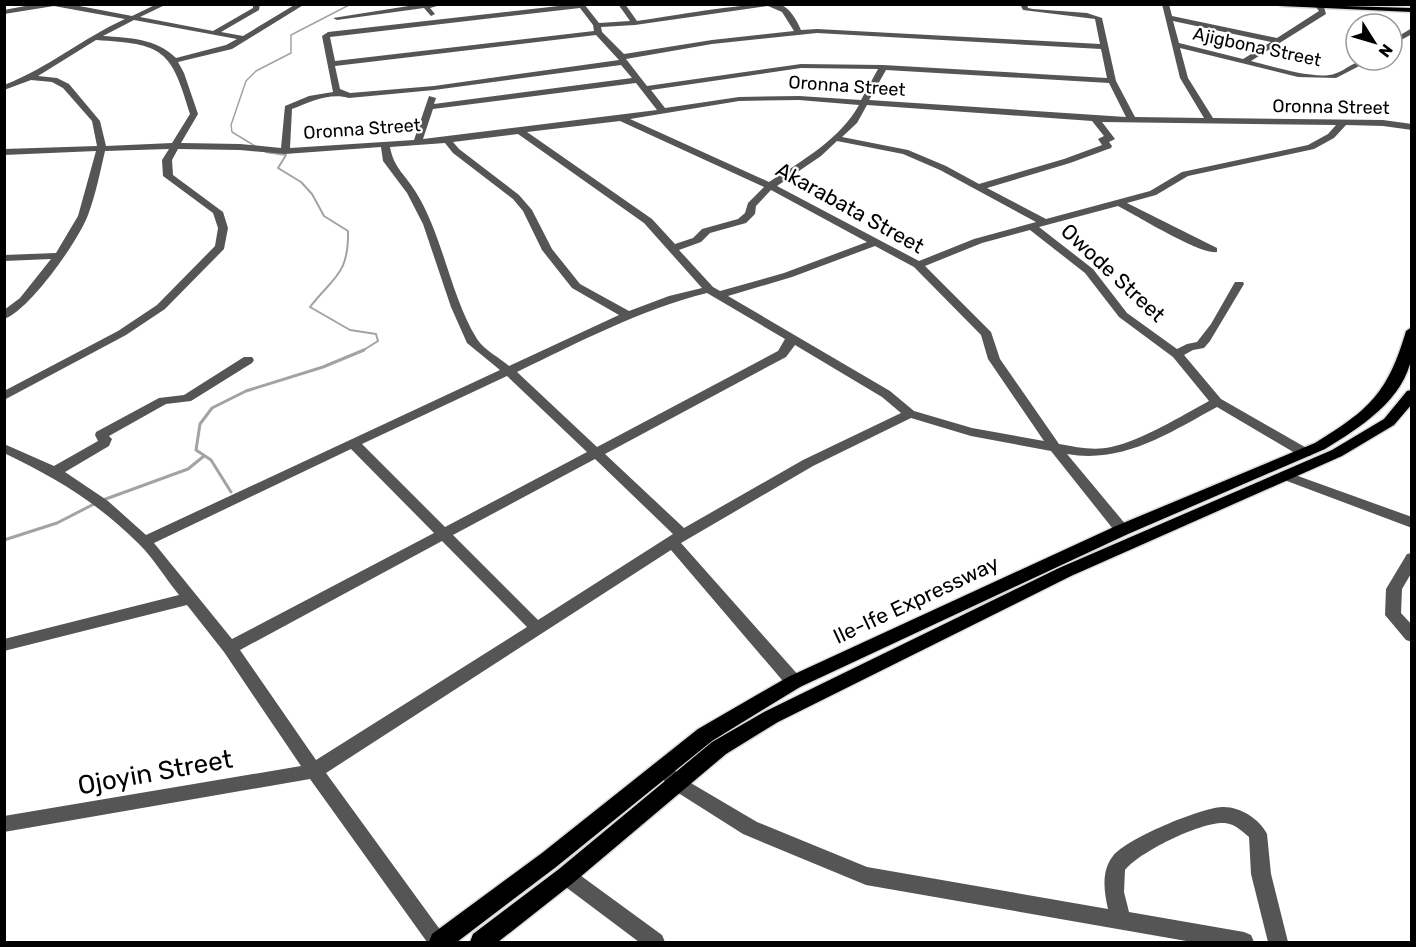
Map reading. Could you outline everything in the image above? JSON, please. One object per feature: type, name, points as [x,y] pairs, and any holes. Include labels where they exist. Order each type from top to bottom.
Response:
[{"type":"main road","points":[[1281,4],[1412,10]]},
{"type":"main road","name":"Ile-Ife Expressway","points":[[439,942],[601,820],[705,735],[794,682],[1122,530],[1305,453],[1347,430],[1370,414],[1386,396],[1401,369],[1412,331]]},
{"type":"main road","name":"Ile-Ife Expressway","points":[[481,942],[566,876],[719,748],[771,717],[1065,572],[1337,453],[1389,422],[1412,394]]},
{"type":"street","points":[[4,12],[53,4],[242,38]]},
{"type":"street","points":[[4,88],[30,78],[109,29],[164,4]]},
{"type":"street","points":[[214,33],[257,9],[256,4]]},
{"type":"street","points":[[176,60],[218,51],[302,4]]},
{"type":"street","points":[[337,18],[441,4]]},
{"type":"street","points":[[621,4],[635,23]]},
{"type":"street","points":[[694,4],[702,14]]},
{"type":"street","points":[[331,64],[769,4],[779,7],[791,16],[798,32]]},
{"type":"street","points":[[1023,4],[1025,9],[1033,11],[1087,15],[1098,18],[1112,81],[1132,120]]},
{"type":"street","points":[[1165,4],[1184,78],[1211,122]]},
{"type":"street","points":[[663,111],[637,80],[622,59],[580,5],[326,36],[336,90],[349,96],[434,88],[622,59],[712,42],[798,32],[846,32],[1106,47]]},
{"type":"street","points":[[426,6],[435,21]]},
{"type":"street","points":[[1246,61],[1323,12],[1320,7]]},
{"type":"street","points":[[91,12],[109,29]]},
{"type":"street","points":[[1170,18],[1279,41]]},
{"type":"street","points":[[4,396],[122,333],[161,307],[220,247],[223,228],[218,212],[168,176],[167,160],[194,114],[185,81],[176,60],[166,51],[152,44],[125,39],[93,38]]},
{"type":"street","name":"Ajigbona Street","points":[[1176,45],[1298,75],[1328,77],[1344,71]]},
{"type":"street","points":[[644,88],[801,66],[883,67],[1112,81]]},
{"type":"street","points":[[674,248],[697,240],[706,231],[742,221],[750,214],[751,205],[770,186],[818,154],[854,121],[883,67]]},
{"type":"street","points":[[4,316],[24,300],[59,256],[83,216],[102,147],[96,121],[66,86],[54,81],[30,78]]},
{"type":"street","points":[[430,107],[637,80]]},
{"type":"street","points":[[418,142],[434,88]]},
{"type":"street","points":[[284,151],[288,108],[306,99],[341,93]]},
{"type":"street","name":"Oronna Street","points":[[4,152],[176,146],[240,147],[284,151],[447,140],[621,118],[739,99],[770,98],[1095,119],[1383,123],[1412,127]]},
{"type":"street","name":"Akarabata Street","points":[[621,118],[770,186],[918,265],[987,334],[994,359],[1054,446],[1122,530]]},
{"type":"street","points":[[979,188],[1108,146],[1102,139],[1111,139],[1095,119]]},
{"type":"street","points":[[918,265],[978,241],[1153,193],[1185,174],[1311,147],[1331,136],[1343,123]]},
{"type":"street","points":[[521,132],[648,221],[714,292],[886,394],[909,414],[971,432],[1087,453],[1113,451],[1163,431],[1216,402]]},
{"type":"street","points":[[834,138],[905,152],[1045,223]]},
{"type":"street","points":[[447,140],[456,151],[516,197],[527,210],[547,250],[576,286],[628,315]]},
{"type":"street","points":[[386,144],[388,161],[412,193],[428,224],[457,307],[474,343],[510,372],[595,453],[677,538],[794,682]]},
{"type":"street","points":[[1120,203],[1213,250]]},
{"type":"street","name":"Owode Street","points":[[1031,226],[1089,271],[1123,315],[1177,354],[1216,402],[1305,453]]},
{"type":"street","points":[[145,542],[181,523],[510,372],[628,315],[673,298],[714,292],[788,275],[874,243]]},
{"type":"street","points":[[4,258],[59,256]]},
{"type":"street","points":[[1177,354],[1191,346],[1200,346],[1214,332],[1221,313],[1239,284]]},
{"type":"street","points":[[230,648],[782,354],[788,348],[791,339]]},
{"type":"street","points":[[55,472],[104,443],[105,439],[101,435],[163,401],[187,398],[248,360]]},
{"type":"street","points":[[314,771],[677,538],[808,463],[909,414]]},
{"type":"street","points":[[354,444],[536,627]]},
{"type":"street","points":[[4,448],[55,472],[114,515],[145,542],[230,648],[314,771],[439,942]]},
{"type":"street","points":[[1284,476],[1412,523]]},
{"type":"street","points":[[1412,558],[1394,589],[1393,615],[1412,636]]},
{"type":"street","points":[[4,645],[191,598]]},
{"type":"street","points":[[662,769],[678,784],[750,828],[866,876],[1244,942]]},
{"type":"street","name":"Ojoyin Street","points":[[4,824],[314,771]]},
{"type":"street","points":[[1121,920],[1112,884],[1120,861],[1148,843],[1205,817],[1224,815],[1245,821],[1258,834],[1261,874],[1278,942]]},
{"type":"street","points":[[566,876],[655,942]]},
{"type":"waterway","points":[[255,146],[232,132],[231,125],[246,81],[256,71],[291,53],[291,35],[351,4]]},
{"type":"waterway","points":[[273,153],[266,152],[286,155],[278,168],[301,182],[312,194],[324,216],[348,231],[348,246],[342,266],[310,307],[350,330],[376,334],[378,341],[363,350]]},
{"type":"waterway","points":[[231,492],[211,460],[196,450],[200,424],[212,408],[246,391],[323,367],[363,350]]},
{"type":"waterway","points":[[103,500],[188,469],[204,456]]},
{"type":"waterway","points":[[4,540],[57,523],[94,504]]}]
